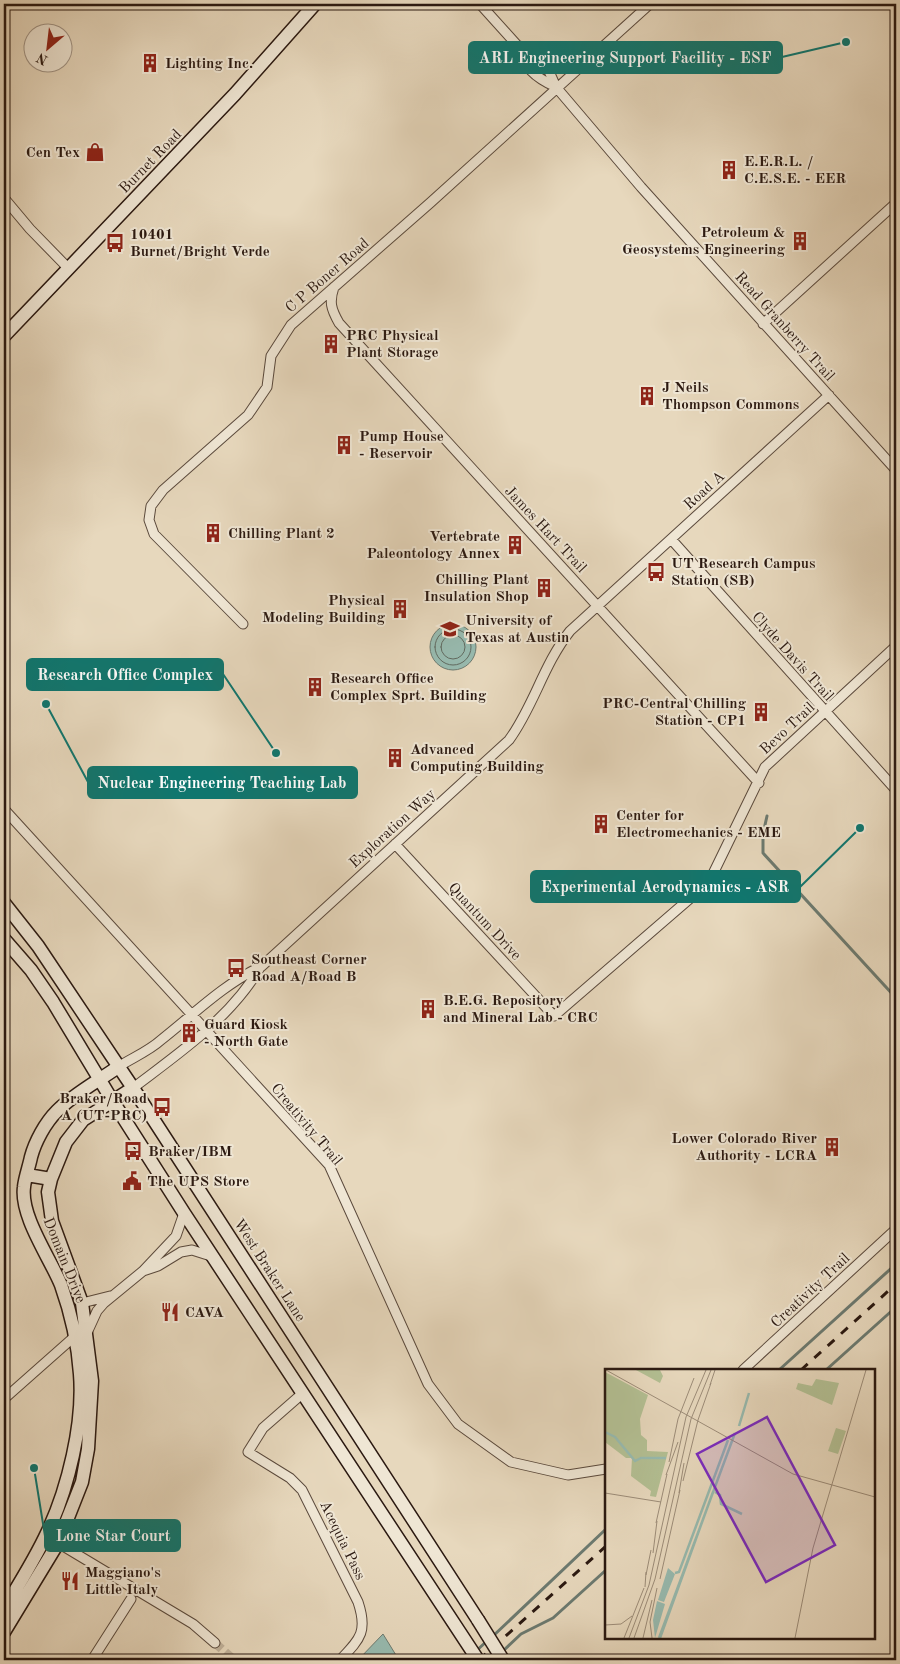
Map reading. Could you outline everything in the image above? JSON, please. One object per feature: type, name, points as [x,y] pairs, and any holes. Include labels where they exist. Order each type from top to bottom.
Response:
[{"type":"main road","name":"Burnet Road","points":[[4,336],[229,101],[315,4]]},
{"type":"main road","name":"West Braker Lane","points":[[4,903],[38,946],[133,1088],[503,1660]]},
{"type":"main road","points":[[4,939],[37,978],[184,1213],[478,1660]]},
{"type":"main road","name":"Domain Drive","points":[[80,1336],[55,1272],[38,1238],[29,1214],[24,1188],[40,1136],[55,1113],[78,1092],[118,1067]]},
{"type":"main road","name":"Domain Drive","points":[[4,1632],[58,1542],[82,1482],[88,1449],[86,1392],[80,1376],[82,1303],[52,1221],[48,1192],[51,1179],[66,1142],[83,1120],[133,1088]]},
{"type":"main road","points":[[27,1175],[51,1179]]},
{"type":"main road","points":[[68,1306],[82,1303]]},
{"type":"main road","name":"Domain Drive","points":[[4,1609],[48,1532],[66,1482],[86,1392]]},
{"type":"main road","points":[[58,1542],[54,1535],[67,1500],[76,1466],[74,1442]]},
{"type":"street","name":"Read Granberry Trail","points":[[480,4],[517,45],[532,52],[548,69],[556,87],[763,324],[896,470]]},
{"type":"street","name":"C P Boner Road","points":[[244,624],[154,534],[148,520],[151,506],[163,490],[248,415],[267,387],[271,356],[291,325],[430,203],[556,87],[650,4]]},
{"type":"street","name":"Read Granberry Trail","points":[[517,45],[522,61],[538,78],[556,87]]},
{"type":"street","points":[[4,198],[30,229],[69,269]]},
{"type":"street","points":[[763,324],[896,203]]},
{"type":"street","name":"James Hart Trail","points":[[334,287],[330,301],[332,311],[339,322],[758,783]]},
{"type":"street","name":"Road A","points":[[598,605],[829,395]]},
{"type":"street","name":"Clyde Davis Trail","points":[[671,539],[896,790]]},
{"type":"street","name":"Exploration Way","points":[[133,1088],[207,1030],[246,989],[262,966],[509,740],[532,704],[546,666],[556,649],[598,605]]},
{"type":"street","name":"Bevo Trail","points":[[554,1016],[709,882],[765,767],[896,646]]},
{"type":"street","name":"Creativity Trail","points":[[4,809],[329,1165],[428,1384],[458,1424],[511,1462],[568,1475],[605,1469]]},
{"type":"street","name":"Quantum Drive","points":[[395,844],[554,1016]]},
{"type":"street","name":"Exploration Way","points":[[118,1067],[160,1042],[192,1013],[243,975],[262,966]]},
{"type":"street","points":[[4,1399],[80,1336],[97,1311],[112,1295],[143,1271],[176,1236],[184,1213]]},
{"type":"street","name":"Creativity Trail","points":[[744,1369],[896,1229]]},
{"type":"street","points":[[143,1271],[158,1266],[181,1252],[192,1250],[214,1257]]},
{"type":"street","points":[[82,1303],[112,1295]]},
{"type":"street","name":"Acequia Pass","points":[[303,1393],[263,1428],[248,1452],[290,1478],[302,1490],[358,1602],[363,1617],[361,1635],[340,1660]]},
{"type":"street","points":[[58,1542],[193,1624],[215,1643]]},
{"type":"street","points":[[92,1660],[132,1599]]},
{"type":"water","points":[[448,624],[458,624],[472,634],[476,647],[472,660],[466,666],[458,670],[448,670],[434,660],[430,652],[430,642],[440,628]]},
{"type":"water","points":[[383,1634],[399,1660],[358,1660]]},
{"type":"waterway","points":[[767,816],[763,834],[763,853],[896,998]]},
{"type":"waterway","points":[[896,1126],[896,1154]]},
{"type":"waterway","points":[[780,1369],[896,1264]]},
{"type":"waterway","points":[[827,1369],[896,1307]]},
{"type":"waterway","points":[[492,1637],[605,1530]]},
{"type":"waterway","points":[[503,1651],[521,1634],[553,1618],[605,1571]]},
{"type":"waterway","points":[[475,1652],[487,1641]]},
{"type":"tunnel","points":[[215,1643],[234,1660]]},
{"type":"railway","points":[[802,1369],[896,1284]]},
{"type":"railway","points":[[479,1660],[605,1547]]},
{"type":"place","name":"ARL Engineering Support Facility - ESF","points":[[846,42]]},
{"type":"place","name":"Lighting Inc.","points":[[150,63]]},
{"type":"place","name":"Cen Tex","points":[[95,152]]},
{"type":"place","name":"E.E.R.L. / C.E.S.E. - EER","points":[[729,170]]},
{"type":"place","name":"Petroleum & Geosystems Engineering","points":[[800,241]]},
{"type":"place","name":"10401 Burnet/Bright Verde","points":[[115,243]]},
{"type":"place","name":"PRC Physical Plant Storage","points":[[331,344]]},
{"type":"place","name":"J Neils Thompson Commons","points":[[647,396]]},
{"type":"place","name":"Pump House - Reservoir","points":[[344,445]]},
{"type":"place","name":"Chilling Plant 2","points":[[213,533]]},
{"type":"place","name":"Vertebrate Paleontology Annex","points":[[515,545]]},
{"type":"place","name":"UT Research Campus Station (SB)","points":[[656,572]]},
{"type":"place","name":"Chilling Plant Insulation Shop","points":[[544,588]]},
{"type":"place","name":"Physical Modeling Building","points":[[400,609]]},
{"type":"place","name":"University of Texas at Austin","points":[[450,629]]},
{"type":"place","name":"Research Office Complex Sprt. Building","points":[[315,687]]},
{"type":"place","name":"Nuclear Engineering Teaching Lab","points":[[46,704]]},
{"type":"place","name":"PRC-Central Chilling Station - CP1","points":[[761,712]]},
{"type":"place","name":"Research Office Complex","points":[[276,753]]},
{"type":"place","name":"Advanced Computing Building","points":[[395,758]]},
{"type":"place","name":"Center for Electromechanics - EME","points":[[601,824]]},
{"type":"place","name":"Experimental Aerodynamics - ASR","points":[[860,828]]},
{"type":"place","name":"Southeast Corner Road A/Road B","points":[[236,968]]},
{"type":"place","name":"B.E.G. Repository and Mineral Lab - CRC","points":[[428,1009]]},
{"type":"place","name":"Guard Kiosk - North Gate","points":[[189,1033]]},
{"type":"place","name":"Braker/Road A (UT-PRC)","points":[[162,1107]]},
{"type":"place","name":"Lower Colorado River Authority - LCRA","points":[[832,1147]]},
{"type":"place","name":"Braker/IBM","points":[[133,1151]]},
{"type":"place","name":"The UPS Store","points":[[132,1181]]},
{"type":"place","name":"CAVA","points":[[170,1312]]},
{"type":"place","name":"Lone Star Court","points":[[34,1468]]},
{"type":"place","name":"Maggiano's Little Italy","points":[[70,1581]]}]
